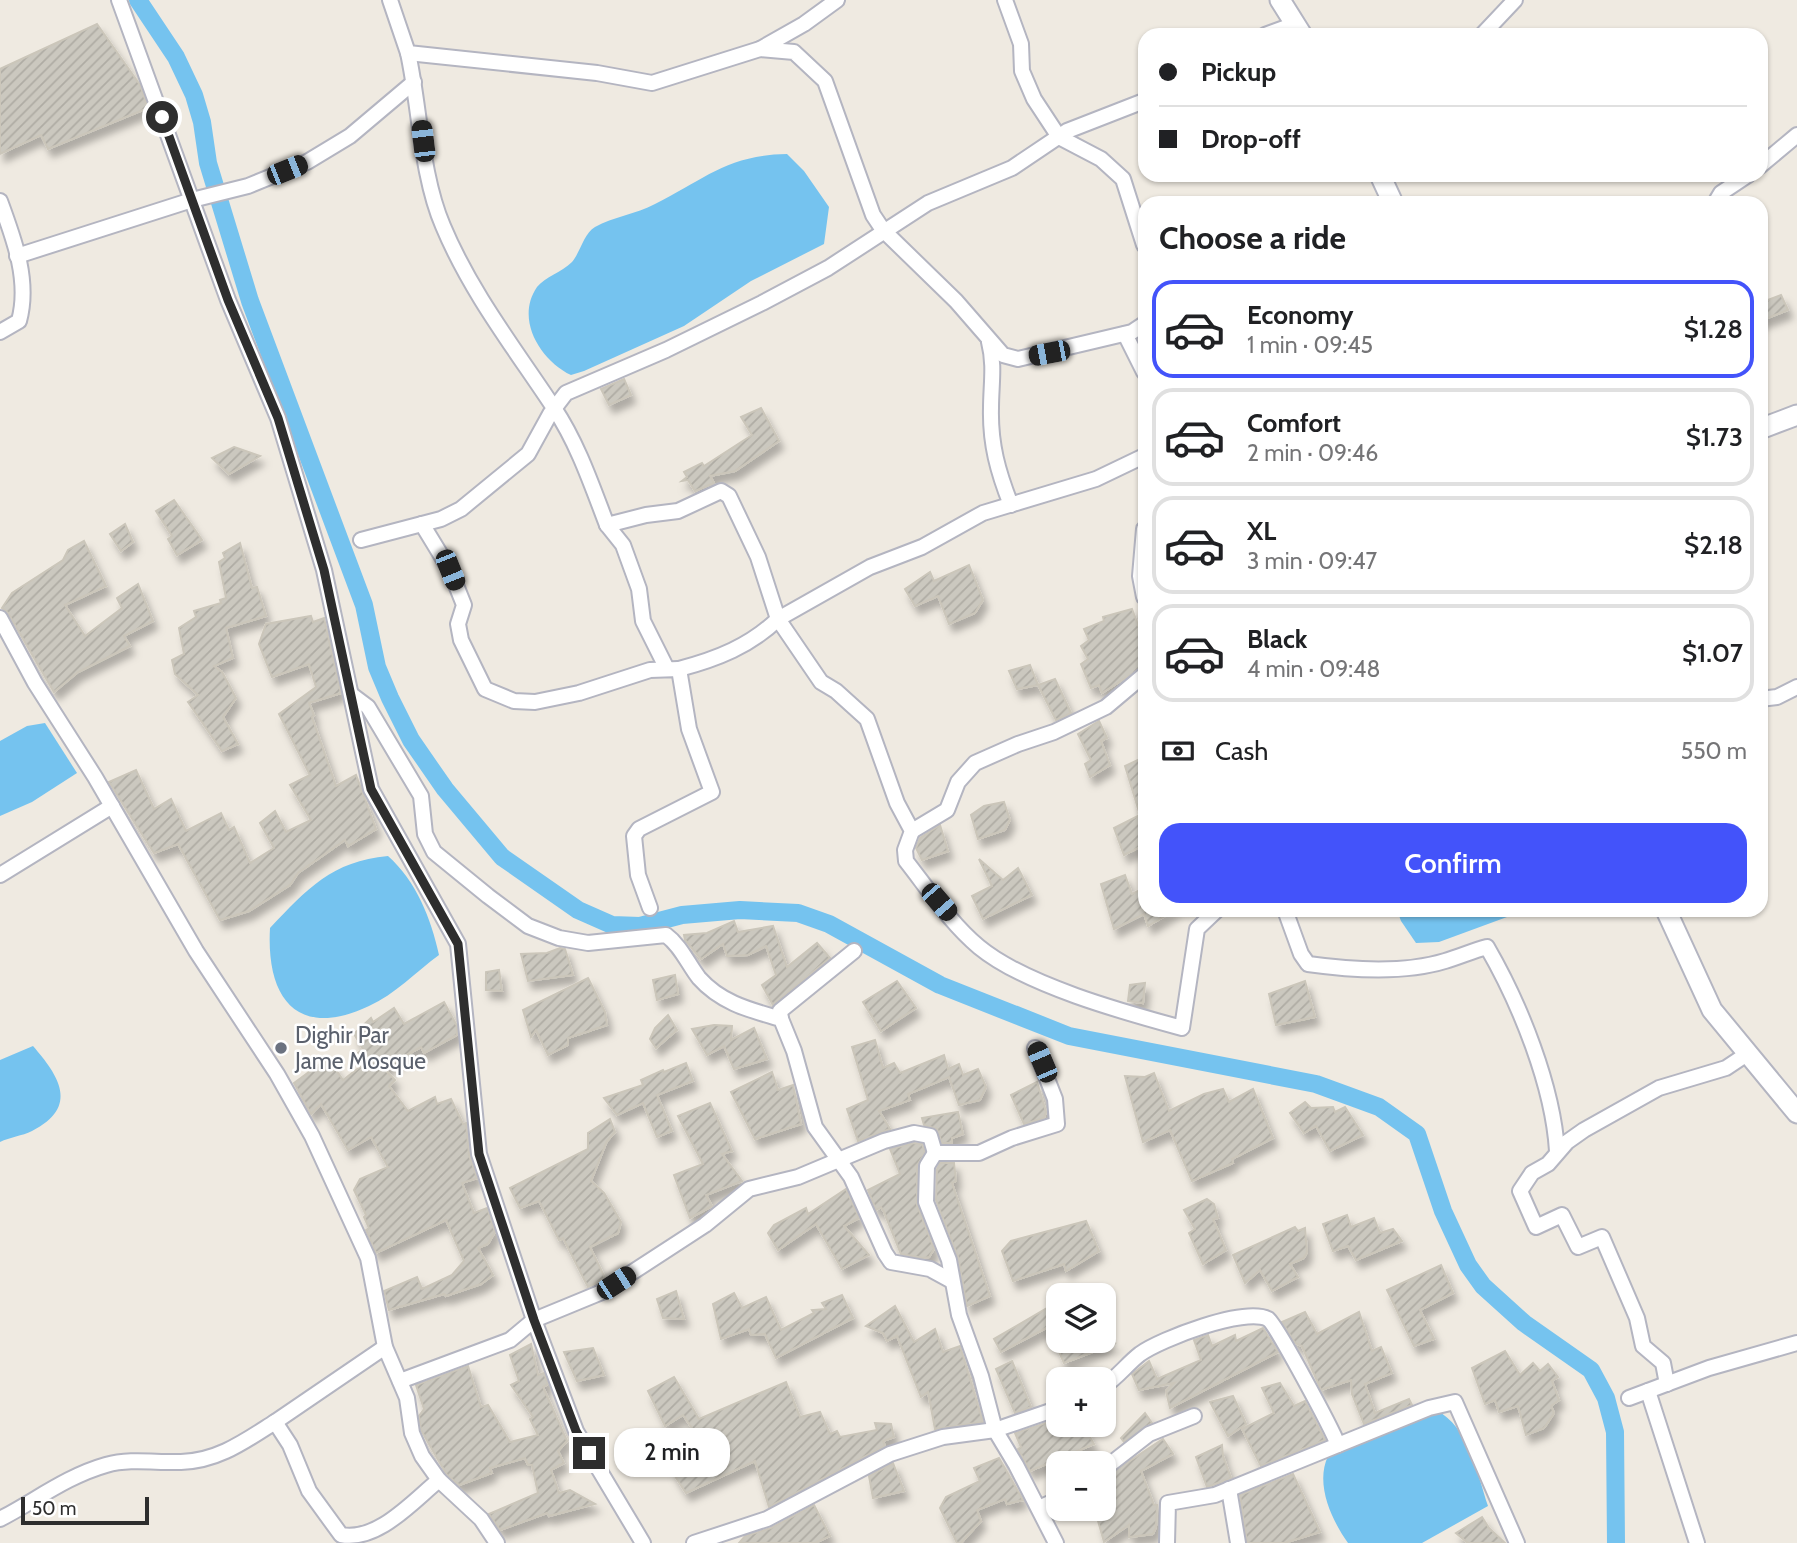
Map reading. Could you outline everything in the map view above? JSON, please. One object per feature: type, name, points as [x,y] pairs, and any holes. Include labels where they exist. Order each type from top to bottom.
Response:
[{"type":"street","points":[[119,0],[195,199],[228,300],[278,418],[324,570],[371,789],[458,944],[479,1154],[534,1320],[576,1431],[643,1543]]},
{"type":"street","points":[[390,0],[408,53],[434,201],[443,227],[494,322],[555,408],[578,453],[607,525],[623,545],[639,589],[643,621],[673,669],[689,729],[712,792],[639,829],[634,836],[638,875],[650,908]]},
{"type":"street","points":[[408,53],[597,73],[652,82],[760,49],[804,24],[837,0]]},
{"type":"street","points":[[1005,0],[1021,44],[1019,57],[1026,81],[1059,137],[1101,159],[1123,179],[1138,226]]},
{"type":"street","points":[[1280,0],[1298,28]]},
{"type":"street","points":[[1489,28],[1515,0]]},
{"type":"street","points":[[760,49],[794,52],[825,80],[873,215],[883,230],[973,320],[1003,355],[1018,359],[1125,334],[1138,327]]},
{"type":"street","points":[[17,256],[195,199],[248,186],[307,162],[339,142],[414,82]]},
{"type":"street","points":[[361,540],[422,524],[461,509],[528,454],[566,393],[666,350],[762,303],[828,268],[883,230],[928,204],[1012,168],[1059,137],[1138,104]]},
{"type":"street","points":[[1768,159],[1797,135]]},
{"type":"street","points":[[1719,196],[1737,182]]},
{"type":"street","points":[[0,201],[17,256],[25,297],[19,321],[0,332]]},
{"type":"street","points":[[1125,334],[1138,360]]},
{"type":"street","points":[[988,340],[993,358],[991,406],[995,466],[1011,505]]},
{"type":"street","points":[[1768,426],[1797,415]]},
{"type":"street","points":[[422,524],[450,570],[464,605],[458,624],[461,640],[485,690],[514,701],[535,702],[579,694],[650,670],[673,669],[727,654],[759,638],[778,619],[870,567],[937,540],[983,513],[1096,478],[1138,459]]},
{"type":"street","points":[[607,525],[646,515],[678,511],[721,491],[729,496],[758,556],[778,619],[821,682],[836,691],[867,719],[897,803],[912,831]]},
{"type":"street","points":[[0,618],[35,683],[112,806],[196,951],[277,1074],[312,1136],[368,1258],[386,1347],[407,1398],[412,1433],[422,1456],[439,1480],[476,1513],[497,1543]]},
{"type":"street","points":[[1138,680],[1106,707],[1055,732],[1018,744],[975,763],[958,782],[947,810],[912,831],[905,850],[906,861],[978,946],[1008,966],[1083,997],[1182,1028],[1197,929],[1210,917]]},
{"type":"street","points":[[1768,698],[1797,688]]},
{"type":"street","points":[[352,695],[368,707],[421,796],[425,834],[434,852],[527,926],[559,938],[588,943],[666,935],[674,941],[700,979],[725,1000],[781,1019]]},
{"type":"street","points":[[0,875],[112,806]]},
{"type":"street","points":[[1288,917],[1301,954],[1308,964],[1365,970],[1416,966],[1444,962],[1487,947],[1516,1006],[1548,1091],[1554,1112],[1557,1152]]},
{"type":"street","points":[[1669,917],[1712,1010],[1797,1114]]},
{"type":"street","points":[[854,951],[780,1011],[781,1019],[794,1051],[815,1127],[851,1177],[891,1262],[930,1269],[952,1281]]},
{"type":"street","points":[[935,1153],[979,1153],[1012,1138],[1058,1124],[1055,1100],[1035,1048]]},
{"type":"street","points":[[1667,1384],[1662,1363],[1643,1346],[1637,1318],[1602,1237],[1578,1247],[1562,1214],[1536,1227],[1520,1191],[1532,1173],[1548,1164],[1557,1152],[1584,1130],[1642,1096],[1685,1078],[1726,1068],[1747,1054]]},
{"type":"street","points":[[400,1381],[510,1340],[534,1320],[602,1292],[705,1225],[749,1189],[798,1177],[914,1133],[930,1136],[935,1153],[927,1166],[926,1202],[948,1260],[954,1297],[982,1376],[995,1430],[1056,1543]]},
{"type":"street","points":[[1116,1376],[1141,1354],[1160,1344],[1215,1324],[1245,1316],[1270,1320],[1281,1336],[1302,1380],[1327,1417],[1338,1445]]},
{"type":"street","points":[[1629,1398],[1709,1368],[1797,1343]]},
{"type":"street","points":[[0,1519],[38,1495],[103,1466],[122,1461],[183,1462],[209,1458],[234,1449],[386,1347]]},
{"type":"street","points":[[1648,1391],[1697,1543]]},
{"type":"street","points":[[1167,1543],[1168,1503],[1229,1489],[1429,1408],[1455,1402],[1517,1543]]},
{"type":"street","points":[[694,1543],[767,1519],[890,1454],[943,1437],[995,1430],[1046,1412]]},
{"type":"street","points":[[1116,1460],[1149,1434],[1194,1416]]},
{"type":"street","points":[[275,1422],[289,1445],[309,1491],[341,1535],[351,1537],[384,1525],[439,1480]]},
{"type":"street","points":[[1229,1489],[1238,1543]]},
{"type":"street","points":[[1039,1508],[1046,1505]]},
{"type":"water","points":[[787,154],[804,171],[829,207],[824,244],[751,281],[684,326],[584,371],[571,375],[541,349],[530,325],[531,299],[540,283],[572,262],[591,230],[648,207],[732,164],[766,155]]},
{"type":"water","points":[[45,723],[77,773],[32,802],[0,816],[0,741],[27,726]]},
{"type":"water","points":[[388,856],[407,877],[421,901],[432,927],[439,955],[396,989],[369,1006],[344,1015],[323,1018],[305,1015],[291,1006],[281,992],[270,953],[270,928],[322,879],[351,864]]},
{"type":"water","points":[[1400,917],[1507,917],[1439,942],[1416,943]]},
{"type":"water","points":[[33,1046],[57,1080],[60,1101],[56,1112],[47,1122],[28,1133],[0,1142],[0,1060]]},
{"type":"water","points":[[1436,1410],[1447,1418],[1464,1439],[1488,1506],[1422,1543],[1348,1543],[1331,1512],[1324,1490],[1324,1467],[1328,1456]]},
{"type":"building","points":[[97,24],[140,85],[148,108],[48,149],[41,135],[0,154],[0,69]]},
{"type":"building","points":[[1781,295],[1788,310],[1768,318],[1768,300]]},
{"type":"building","points":[[624,379],[631,395],[609,405],[601,389]]},
{"type":"building","points":[[761,408],[779,441],[735,471],[710,476],[714,483],[695,491],[688,480],[682,481],[687,477],[684,472],[702,463],[704,466],[752,435],[741,417]]},
{"type":"building","points":[[234,447],[260,456],[229,474],[212,458]]},
{"type":"building","points":[[174,500],[202,540],[177,555],[168,539],[172,536],[156,511]]},
{"type":"building","points":[[125,524],[133,542],[121,551],[110,534]]},
{"type":"building","points":[[84,541],[106,586],[65,605],[85,636],[122,608],[117,598],[138,584],[153,621],[124,636],[130,646],[78,672],[54,692],[8,613],[2,608],[12,593],[63,560],[68,550]]},
{"type":"building","points":[[240,543],[252,588],[257,587],[266,616],[226,628],[233,658],[214,666],[222,672],[236,698],[223,717],[238,744],[222,751],[188,702],[198,695],[175,674],[172,660],[184,654],[179,628],[196,617],[194,611],[221,603],[220,600],[226,598],[219,562],[225,558],[223,553]]},
{"type":"building","points":[[969,565],[983,600],[975,613],[949,624],[938,596],[915,606],[905,589],[930,572],[934,581]]},
{"type":"building","points":[[1132,609],[1138,625],[1138,670],[1102,693],[1099,685],[1091,688],[1081,664],[1088,659],[1081,646],[1089,640],[1084,629],[1104,621],[1103,617]]},
{"type":"building","points":[[311,616],[313,622],[324,618],[341,693],[309,703],[314,715],[312,717],[336,786],[356,775],[376,829],[348,846],[345,840],[298,873],[290,885],[249,911],[220,920],[178,844],[154,853],[109,782],[136,770],[154,809],[171,799],[186,831],[221,813],[229,830],[234,827],[250,863],[274,848],[260,823],[275,811],[286,832],[311,820],[290,785],[310,775],[279,714],[316,687],[309,664],[272,677],[259,644],[266,624]]},
{"type":"building","points":[[1030,665],[1038,685],[1017,689],[1009,671]]},
{"type":"building","points":[[1055,679],[1071,713],[1056,720],[1038,685]]},
{"type":"building","points":[[1099,721],[1107,738],[1101,741],[1110,765],[1090,777],[1085,764],[1091,760],[1078,734]]},
{"type":"building","points":[[1138,760],[1138,808],[1125,766]]},
{"type":"building","points":[[1004,802],[1010,820],[1005,830],[978,839],[971,815],[984,806]]},
{"type":"building","points":[[1138,816],[1138,848],[1124,855],[1114,828]]},
{"type":"building","points":[[940,825],[948,851],[922,860],[916,848],[920,838]]},
{"type":"building","points":[[979,859],[1003,880],[1018,868],[1032,895],[983,919],[972,896],[992,886]]},
{"type":"building","points":[[1125,875],[1132,894],[1138,891],[1138,917],[1114,929],[1101,884]]},
{"type":"building","points":[[1145,917],[1163,917],[1148,926]]},
{"type":"building","points":[[734,921],[738,932],[773,926],[787,967],[817,943],[830,958],[773,1005],[762,985],[776,975],[766,946],[748,955],[727,956],[723,944],[701,959],[685,940],[684,935],[707,933]]},
{"type":"building","points":[[565,949],[573,975],[528,981],[521,954],[547,953]]},
{"type":"building","points":[[499,970],[502,991],[486,990],[486,972]]},
{"type":"building","points":[[675,975],[678,994],[657,1000],[653,980]]},
{"type":"building","points":[[588,978],[605,1012],[607,1025],[568,1038],[568,1045],[548,1055],[536,1030],[531,1037],[523,1010]]},
{"type":"building","points":[[897,981],[916,1008],[881,1031],[863,1002]]},
{"type":"building","points":[[1305,981],[1315,1017],[1276,1025],[1269,994]]},
{"type":"building","points":[[1145,983],[1143,1003],[1128,1001],[1130,985]]},
{"type":"building","points":[[444,1002],[457,1026],[457,1035],[424,1053],[421,1047],[383,1068],[395,1080],[389,1086],[408,1111],[435,1097],[437,1104],[451,1099],[463,1124],[466,1123],[469,1155],[477,1178],[462,1183],[474,1213],[487,1208],[495,1232],[488,1244],[478,1248],[493,1275],[481,1284],[446,1296],[444,1294],[389,1310],[384,1291],[417,1277],[422,1289],[452,1275],[464,1261],[446,1220],[376,1253],[366,1230],[369,1228],[364,1217],[366,1215],[354,1190],[360,1179],[388,1167],[371,1137],[348,1150],[321,1104],[311,1114],[294,1083],[328,1058],[343,1080],[365,1063],[358,1053],[363,1049],[354,1034],[371,1018],[373,1022],[394,1008],[404,1024]]},
{"type":"building","points":[[668,1015],[677,1030],[656,1048],[650,1039],[655,1028]]},
{"type":"building","points":[[714,1025],[732,1026],[731,1040],[754,1028],[767,1059],[734,1069],[724,1046],[707,1055],[692,1029]]},
{"type":"building","points":[[875,1040],[883,1068],[894,1063],[900,1073],[944,1055],[948,1069],[959,1064],[963,1075],[978,1069],[986,1087],[980,1100],[959,1105],[949,1077],[908,1094],[910,1100],[879,1111],[890,1129],[858,1141],[847,1109],[868,1100],[852,1047]]},
{"type":"building","points":[[686,1063],[693,1081],[657,1095],[672,1131],[657,1137],[643,1103],[617,1115],[604,1098],[643,1085],[641,1080]]},
{"type":"building","points":[[772,1072],[778,1090],[793,1085],[801,1124],[755,1139],[731,1092]]},
{"type":"building","points":[[1154,1073],[1169,1111],[1204,1094],[1223,1089],[1229,1102],[1253,1089],[1273,1138],[1232,1159],[1233,1163],[1192,1181],[1170,1130],[1143,1142],[1125,1076],[1145,1077]]},
{"type":"building","points":[[1037,1082],[1046,1112],[1044,1118],[1024,1124],[1011,1095]]},
{"type":"building","points":[[1305,1102],[1311,1108],[1333,1107],[1335,1112],[1345,1107],[1363,1135],[1330,1151],[1316,1126],[1304,1133],[1290,1113]]},
{"type":"building","points":[[710,1103],[732,1151],[722,1154],[742,1181],[706,1195],[712,1206],[690,1218],[674,1175],[703,1164],[678,1116]]},
{"type":"building","points":[[958,1112],[963,1134],[952,1138],[952,1143],[942,1143],[937,1129],[924,1125],[922,1118]]},
{"type":"building","points":[[610,1119],[615,1132],[607,1141],[591,1181],[604,1193],[621,1222],[618,1233],[590,1247],[605,1278],[588,1287],[563,1238],[559,1240],[539,1201],[520,1208],[510,1188],[588,1149],[588,1133]]},
{"type":"building","points":[[914,1143],[922,1144],[925,1152],[917,1166],[917,1205],[934,1249],[929,1257],[923,1258],[901,1254],[884,1212],[881,1207],[876,1210],[868,1190],[900,1174],[890,1149]]},
{"type":"building","points":[[940,1163],[954,1163],[956,1181],[952,1183],[990,1296],[967,1306],[958,1257],[936,1200],[937,1169]]},
{"type":"building","points":[[846,1189],[859,1218],[844,1226],[869,1255],[842,1269],[816,1224],[778,1250],[768,1233],[774,1225],[806,1208],[808,1214]]},
{"type":"building","points":[[1207,1199],[1214,1204],[1218,1218],[1213,1219],[1226,1250],[1203,1264],[1189,1233],[1195,1229],[1184,1210]]},
{"type":"building","points":[[1347,1215],[1351,1227],[1374,1218],[1380,1233],[1393,1229],[1402,1241],[1356,1260],[1348,1246],[1333,1251],[1323,1224]]},
{"type":"building","points":[[1086,1221],[1099,1251],[1066,1271],[1064,1264],[1013,1281],[1002,1251],[1011,1241]]},
{"type":"building","points":[[1295,1227],[1298,1231],[1305,1228],[1307,1252],[1304,1258],[1290,1264],[1298,1277],[1272,1291],[1260,1270],[1245,1283],[1233,1255]]},
{"type":"building","points":[[1441,1265],[1453,1293],[1420,1310],[1434,1339],[1414,1346],[1387,1290]]},
{"type":"building","points":[[676,1291],[684,1319],[663,1318],[657,1299]]},
{"type":"building","points":[[734,1293],[742,1308],[766,1297],[781,1330],[814,1313],[812,1310],[826,1309],[822,1303],[842,1295],[853,1318],[776,1358],[765,1334],[751,1335],[749,1329],[721,1339],[713,1304]]},
{"type":"building","points":[[895,1306],[914,1342],[935,1329],[943,1352],[960,1346],[983,1422],[935,1429],[928,1392],[921,1397],[897,1336],[887,1341],[883,1333],[866,1326]]},
{"type":"building","points":[[1046,1309],[1046,1328],[1001,1352],[994,1339]]},
{"type":"building","points":[[1305,1312],[1317,1334],[1359,1312],[1372,1351],[1381,1347],[1392,1373],[1365,1384],[1375,1413],[1409,1399],[1412,1405],[1364,1424],[1352,1394],[1351,1380],[1321,1390],[1302,1346],[1295,1343],[1282,1322]]},
{"type":"building","points":[[1263,1328],[1278,1352],[1170,1408],[1166,1391],[1174,1383],[1139,1390],[1132,1374],[1149,1361],[1157,1379],[1201,1360],[1194,1340],[1208,1335],[1212,1346],[1235,1335],[1236,1341]]},
{"type":"building","points":[[531,1344],[538,1375],[544,1373],[548,1384],[543,1387],[567,1441],[558,1451],[564,1463],[551,1470],[559,1493],[570,1490],[595,1504],[549,1516],[547,1513],[500,1530],[489,1514],[538,1493],[532,1465],[528,1465],[525,1458],[490,1468],[492,1473],[459,1485],[447,1475],[421,1430],[419,1416],[424,1409],[416,1385],[468,1366],[481,1407],[488,1405],[510,1442],[538,1435],[530,1419],[533,1417],[511,1385],[519,1381],[510,1355]]},
{"type":"building","points":[[593,1348],[604,1375],[577,1381],[564,1352]]},
{"type":"building","points":[[1505,1351],[1520,1375],[1533,1363],[1540,1371],[1548,1364],[1558,1377],[1552,1381],[1559,1400],[1551,1406],[1554,1413],[1544,1428],[1526,1435],[1518,1406],[1499,1412],[1495,1400],[1485,1404],[1472,1368]]},
{"type":"building","points":[[1060,1353],[1090,1353],[1064,1363]]},
{"type":"building","points":[[1012,1361],[1031,1407],[1015,1413],[996,1369]]},
{"type":"building","points":[[674,1377],[699,1419],[786,1382],[800,1417],[820,1412],[830,1434],[837,1431],[840,1437],[877,1430],[875,1423],[891,1424],[894,1437],[883,1441],[885,1446],[769,1507],[755,1461],[686,1493],[671,1470],[706,1449],[683,1415],[665,1426],[648,1391]]},
{"type":"building","points":[[1280,1383],[1294,1406],[1305,1401],[1325,1440],[1261,1466],[1242,1429],[1274,1413],[1262,1388]]},
{"type":"building","points":[[1233,1396],[1246,1424],[1228,1436],[1210,1402]]},
{"type":"building","points":[[1145,1413],[1152,1423],[1124,1442],[1121,1438]]},
{"type":"building","points":[[1046,1423],[1046,1437],[1090,1437],[1094,1444],[1077,1451],[1046,1451],[1046,1464],[1030,1471],[1018,1449],[1021,1447],[1015,1433]]},
{"type":"building","points":[[1163,1439],[1173,1454],[1141,1471],[1154,1505],[1157,1505],[1153,1534],[1129,1537],[1129,1525],[1104,1542],[1098,1521],[1116,1521],[1116,1470]]},
{"type":"building","points":[[1222,1445],[1231,1478],[1207,1487],[1196,1457]]},
{"type":"building","points":[[999,1458],[1023,1500],[1007,1504],[1005,1499],[977,1510],[981,1521],[961,1543],[957,1543],[940,1508],[946,1497],[980,1481],[974,1468]]},
{"type":"building","points":[[893,1463],[904,1491],[873,1498],[869,1476]]},
{"type":"building","points":[[1293,1474],[1320,1532],[1284,1543],[1247,1543],[1240,1495]]},
{"type":"building","points":[[814,1505],[830,1536],[815,1543],[739,1543],[745,1536],[771,1528]]},
{"type":"building","points":[[1482,1517],[1505,1543],[1468,1543],[1456,1533]]},
{"type":"waterway","points":[[138,0],[176,57],[194,95],[202,122],[208,163],[250,301],[364,605],[377,667],[390,698],[411,740],[445,789],[502,857],[578,910],[612,925],[640,926],[682,915],[740,910],[798,913],[829,924],[940,985],[1069,1036],[1316,1084],[1379,1107],[1417,1134],[1443,1211],[1468,1265],[1483,1286],[1524,1323],[1591,1370],[1606,1398],[1615,1432],[1616,1543]]},
{"type":"place","name":"Dighir Par Jame Mosque","points":[[281,1048]]},
{"type":"route","points":[[162,117],[228,300],[278,418],[324,570],[371,789],[458,944],[479,1154],[534,1320],[576,1431],[589,1453]]}]
